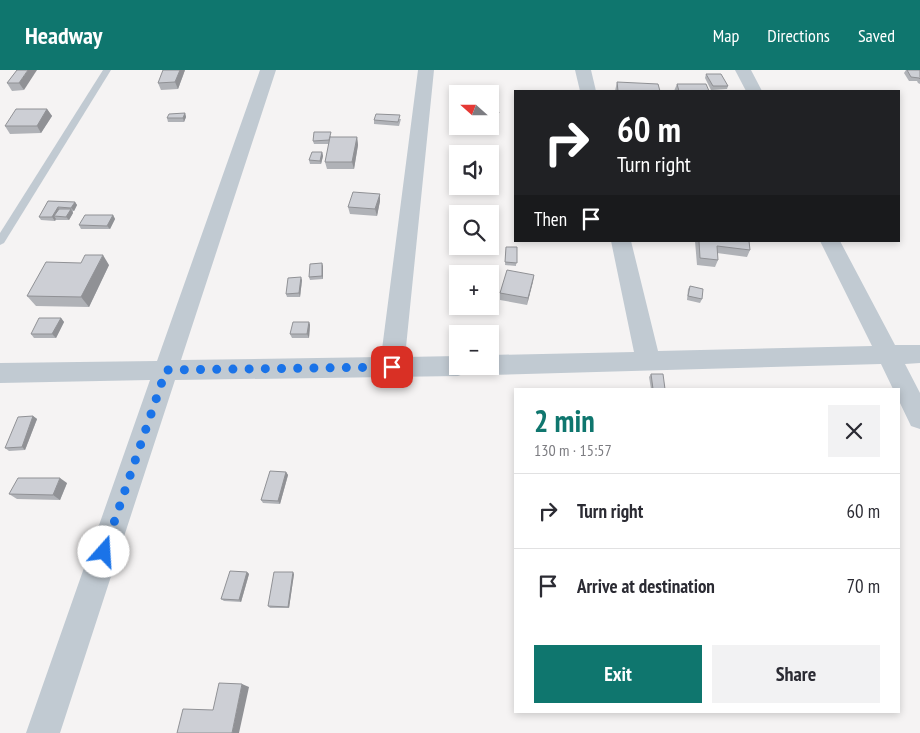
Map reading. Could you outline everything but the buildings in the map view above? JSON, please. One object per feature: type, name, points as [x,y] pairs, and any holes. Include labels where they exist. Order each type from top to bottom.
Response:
[{"type":"street","points":[[42,733],[268,70]]},
{"type":"street","points":[[392,367],[426,70]]},
{"type":"street","points":[[583,70],[588,90]]},
{"type":"street","points":[[743,70],[753,90]]},
{"type":"street","points":[[621,242],[648,361]]},
{"type":"street","points":[[830,242],[920,418]]},
{"type":"street","points":[[499,365],[920,354]]},
{"type":"street","points":[[0,373],[449,366]]},
{"type":"lane","points":[[0,241],[107,70]]},
{"type":"route","points":[[104,552],[166,370],[392,367]]}]
